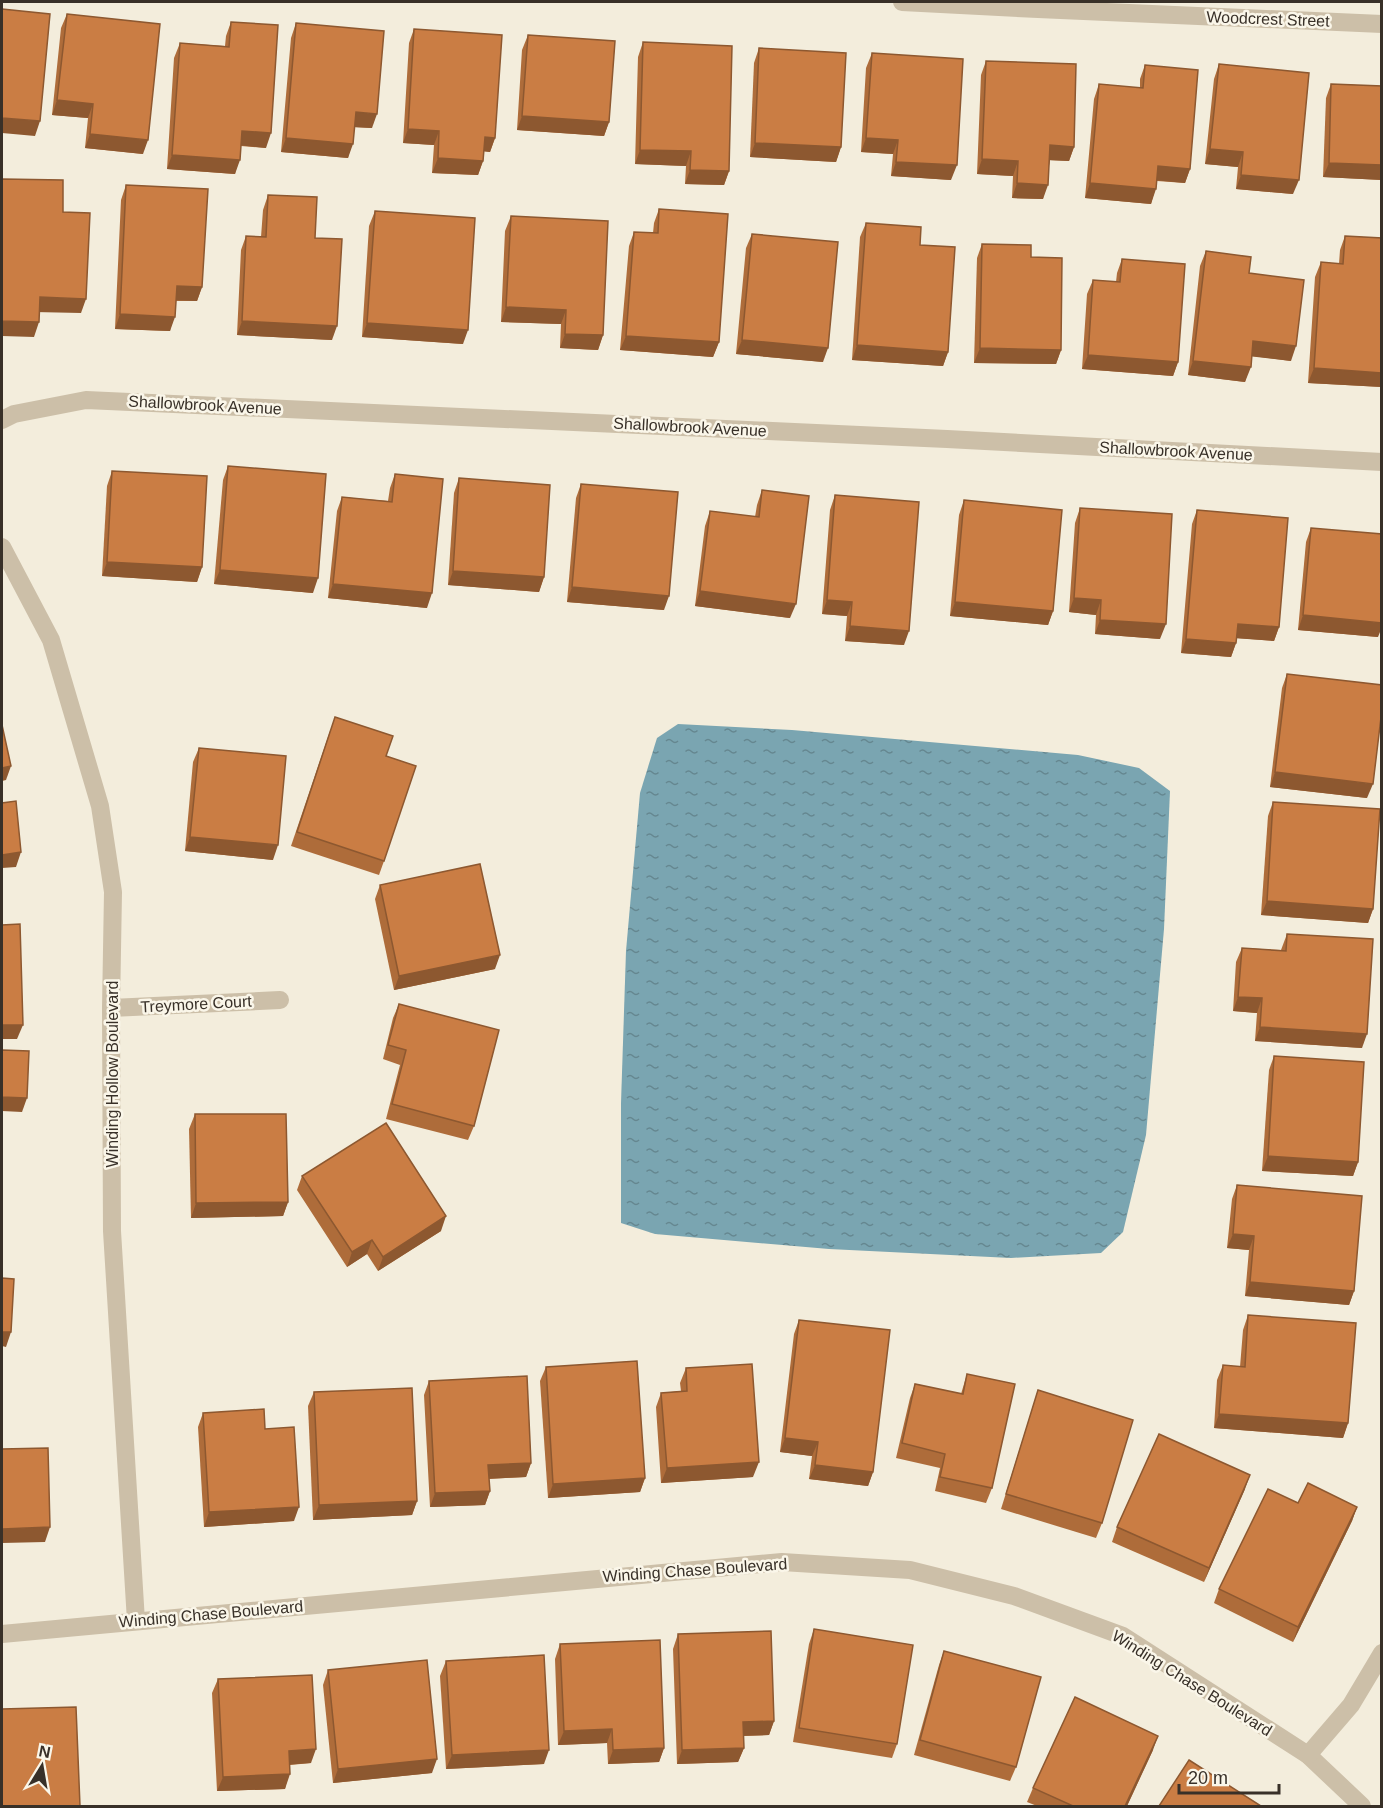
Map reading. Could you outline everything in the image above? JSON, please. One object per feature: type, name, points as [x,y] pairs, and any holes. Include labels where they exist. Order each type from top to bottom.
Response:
[{"type":"street","name":"Woodcrest Street","points":[[902,2],[1038,5],[1382,24]]},
{"type":"street","name":"Shallowbrook Avenue","points":[[2,420],[14,414],[86,400],[947,438],[1382,462]]},
{"type":"street","name":"Winding Hollow Boulevard","points":[[2,547],[51,640],[100,806],[113,892],[112,1231],[136,1621]]},
{"type":"street","name":"Treymore Court","points":[[111,1008],[280,1000]]},
{"type":"street","name":"Winding Chase Boulevard","points":[[2,1634],[782,1562],[910,1570],[1014,1596],[1123,1636],[1308,1755],[1362,1806]]},
{"type":"street","points":[[1308,1755],[1351,1705],[1382,1653]]},
{"type":"water","points":[[678,724],[792,730],[1078,755],[1139,768],[1170,791],[1164,929],[1146,1135],[1123,1232],[1101,1253],[1011,1258],[829,1249],[655,1234],[621,1223],[621,1103],[626,951],[640,793],[657,738]]},
{"type":"building","points":[[2,9],[50,14],[40,121],[2,118]]},
{"type":"building","points":[[67,14],[160,24],[148,140],[90,134],[93,104],[57,100]]},
{"type":"building","points":[[231,22],[278,25],[271,133],[242,131],[240,160],[172,155],[180,43],[229,47]]},
{"type":"building","points":[[296,23],[384,31],[377,114],[356,112],[353,144],[286,138]]},
{"type":"building","points":[[414,29],[502,35],[495,138],[485,137],[483,161],[438,158],[439,131],[408,129]]},
{"type":"building","points":[[528,35],[615,41],[609,122],[522,116]]},
{"type":"building","points":[[643,42],[732,46],[729,171],[690,170],[691,151],[640,150]]},
{"type":"building","points":[[759,48],[846,53],[841,147],[755,143]]},
{"type":"building","points":[[872,53],[963,59],[957,165],[896,162],[898,140],[866,138]]},
{"type":"building","points":[[986,61],[1076,64],[1074,147],[1050,145],[1048,185],[1017,183],[1018,161],[982,159]]},
{"type":"building","points":[[1219,64],[1309,73],[1299,180],[1241,175],[1243,152],[1210,149]]},
{"type":"building","points":[[1145,65],[1198,70],[1190,169],[1158,166],[1156,189],[1090,183],[1099,84],[1143,88]]},
{"type":"building","points":[[1331,84],[1382,86],[1382,165],[1329,163]]},
{"type":"building","points":[[2,179],[63,180],[63,212],[90,213],[86,299],[40,297],[39,322],[2,321]]},
{"type":"building","points":[[126,185],[208,189],[202,287],[177,286],[175,317],[120,314]]},
{"type":"building","points":[[268,195],[317,197],[315,238],[342,239],[337,326],[242,321],[246,236],[266,237]]},
{"type":"building","points":[[659,209],[728,214],[719,342],[626,336],[634,232],[658,233]]},
{"type":"building","points":[[375,211],[475,218],[468,330],[367,323]]},
{"type":"building","points":[[511,216],[608,221],[603,335],[565,334],[566,310],[506,307]]},
{"type":"building","points":[[866,223],[921,227],[920,245],[955,247],[948,352],[857,345]]},
{"type":"building","points":[[752,234],[838,242],[828,348],[742,340]]},
{"type":"building","points":[[1345,236],[1382,238],[1382,373],[1314,368],[1321,262],[1343,264]]},
{"type":"building","points":[[982,244],[1031,245],[1031,257],[1062,258],[1061,350],[980,348]]},
{"type":"building","points":[[1206,251],[1251,257],[1249,273],[1304,280],[1296,346],[1253,341],[1251,367],[1193,361]]},
{"type":"building","points":[[1122,259],[1185,264],[1178,362],[1088,355],[1093,280],[1120,282]]},
{"type":"building","points":[[228,466],[326,474],[318,578],[220,570]]},
{"type":"building","points":[[112,471],[207,476],[202,567],[107,562]]},
{"type":"building","points":[[395,474],[443,479],[432,593],[333,584],[342,497],[392,502]]},
{"type":"building","points":[[459,478],[550,485],[544,577],[453,571]]},
{"type":"building","points":[[581,484],[678,492],[669,596],[572,587]]},
{"type":"building","points":[[762,490],[809,496],[796,604],[700,591],[710,511],[759,517]]},
{"type":"building","points":[[835,495],[919,502],[909,631],[850,626],[852,602],[827,600]]},
{"type":"building","points":[[964,500],[1062,510],[1053,611],[955,602]]},
{"type":"building","points":[[1080,508],[1172,514],[1166,624],[1100,620],[1101,600],[1074,598]]},
{"type":"building","points":[[1197,510],[1288,518],[1279,627],[1238,624],[1236,643],[1186,639]]},
{"type":"building","points":[[1311,528],[1382,534],[1382,623],[1303,615]]},
{"type":"building","points":[[1287,674],[1382,685],[1382,709],[1373,784],[1275,772]]},
{"type":"building","points":[[335,717],[393,736],[386,756],[416,766],[384,861],[297,832]]},
{"type":"building","points":[[2,725],[11,766],[2,768]]},
{"type":"building","points":[[199,748],[286,756],[278,845],[190,837]]},
{"type":"building","points":[[16,801],[21,852],[2,855],[2,803]]},
{"type":"building","points":[[1273,802],[1380,809],[1373,909],[1267,901]]},
{"type":"building","points":[[480,864],[500,955],[399,976],[380,885]]},
{"type":"building","points":[[20,924],[23,1025],[2,1025],[2,925]]},
{"type":"building","points":[[1287,934],[1373,939],[1367,1034],[1260,1027],[1262,998],[1238,997],[1242,948],[1286,951]]},
{"type":"building","points":[[399,1004],[499,1030],[474,1126],[392,1104],[406,1050],[388,1045]]},
{"type":"building","points":[[2,1050],[29,1051],[27,1098],[2,1097]]},
{"type":"building","points":[[1274,1056],[1364,1062],[1358,1162],[1268,1156]]},
{"type":"building","points":[[195,1114],[286,1114],[288,1202],[196,1203]]},
{"type":"building","points":[[386,1123],[446,1216],[383,1257],[372,1240],[352,1252],[302,1176]]},
{"type":"building","points":[[1237,1185],[1362,1196],[1354,1291],[1250,1282],[1254,1236],[1233,1234]]},
{"type":"building","points":[[2,1278],[14,1279],[11,1332],[2,1332]]},
{"type":"building","points":[[1248,1315],[1356,1323],[1348,1423],[1219,1414],[1223,1365],[1245,1367]]},
{"type":"building","points":[[799,1320],[890,1330],[873,1472],[815,1465],[818,1442],[785,1438]]},
{"type":"building","points":[[637,1361],[645,1478],[553,1484],[546,1367]]},
{"type":"building","points":[[752,1364],[759,1462],[667,1468],[661,1393],[687,1391],[686,1368]]},
{"type":"building","points":[[967,1374],[1015,1384],[992,1488],[940,1477],[945,1454],[902,1443],[915,1384],[963,1394]]},
{"type":"building","points":[[527,1376],[531,1463],[488,1465],[490,1491],[435,1493],[429,1381]]},
{"type":"building","points":[[412,1388],[417,1501],[319,1505],[314,1392]]},
{"type":"building","points":[[1038,1390],[1133,1420],[1102,1523],[1006,1494]]},
{"type":"building","points":[[264,1409],[265,1429],[294,1427],[299,1507],[209,1512],[203,1413]]},
{"type":"building","points":[[1159,1434],[1250,1475],[1209,1568],[1117,1527]]},
{"type":"building","points":[[48,1448],[50,1527],[2,1529],[2,1449]]},
{"type":"building","points":[[1308,1483],[1357,1507],[1298,1627],[1219,1589],[1268,1489],[1298,1503]]},
{"type":"building","points":[[814,1629],[913,1645],[897,1744],[799,1728]]},
{"type":"building","points":[[771,1631],[774,1721],[743,1722],[744,1748],[682,1750],[678,1634]]},
{"type":"building","points":[[660,1640],[664,1748],[613,1750],[612,1729],[564,1731],[560,1644]]},
{"type":"building","points":[[944,1651],[1041,1677],[1016,1767],[920,1740]]},
{"type":"building","points":[[544,1655],[549,1750],[452,1755],[446,1661]]},
{"type":"building","points":[[427,1660],[437,1759],[338,1769],[328,1670]]},
{"type":"building","points":[[312,1675],[316,1749],[289,1751],[290,1774],[223,1777],[218,1679]]},
{"type":"building","points":[[1075,1697],[1158,1736],[1125,1806],[1073,1806],[1033,1788]]},
{"type":"building","points":[[76,1707],[80,1806],[2,1806],[2,1709]]},
{"type":"building","points":[[1189,1760],[1261,1806],[1159,1806]]}]
